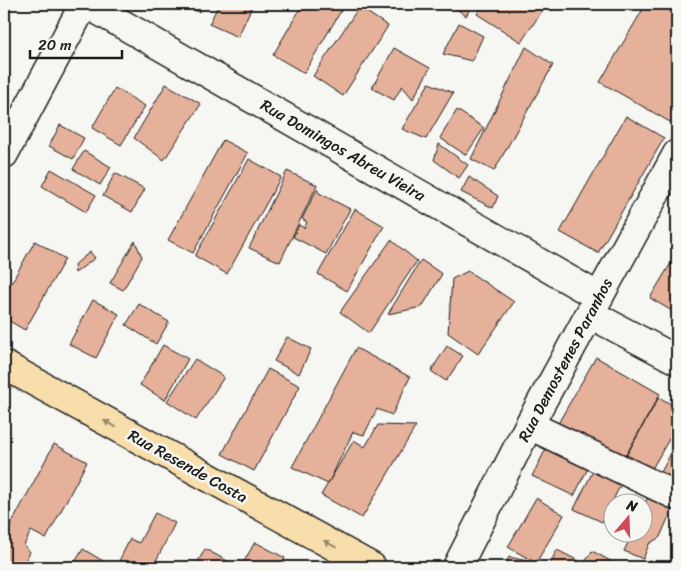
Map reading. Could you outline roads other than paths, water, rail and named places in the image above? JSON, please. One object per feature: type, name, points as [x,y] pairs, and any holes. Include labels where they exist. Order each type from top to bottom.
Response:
[{"type":"main road","name":"Rua Resende Costa","points":[[4,365],[372,567]]},
{"type":"street","points":[[4,154],[85,4]]},
{"type":"street","name":"Rua Domingos Abreu Vieira","points":[[85,4],[594,306],[677,360]]},
{"type":"street","name":"Rua Demostenes Paranhos","points":[[457,567],[529,425],[677,154]]},
{"type":"street","points":[[529,425],[677,496]]}]
